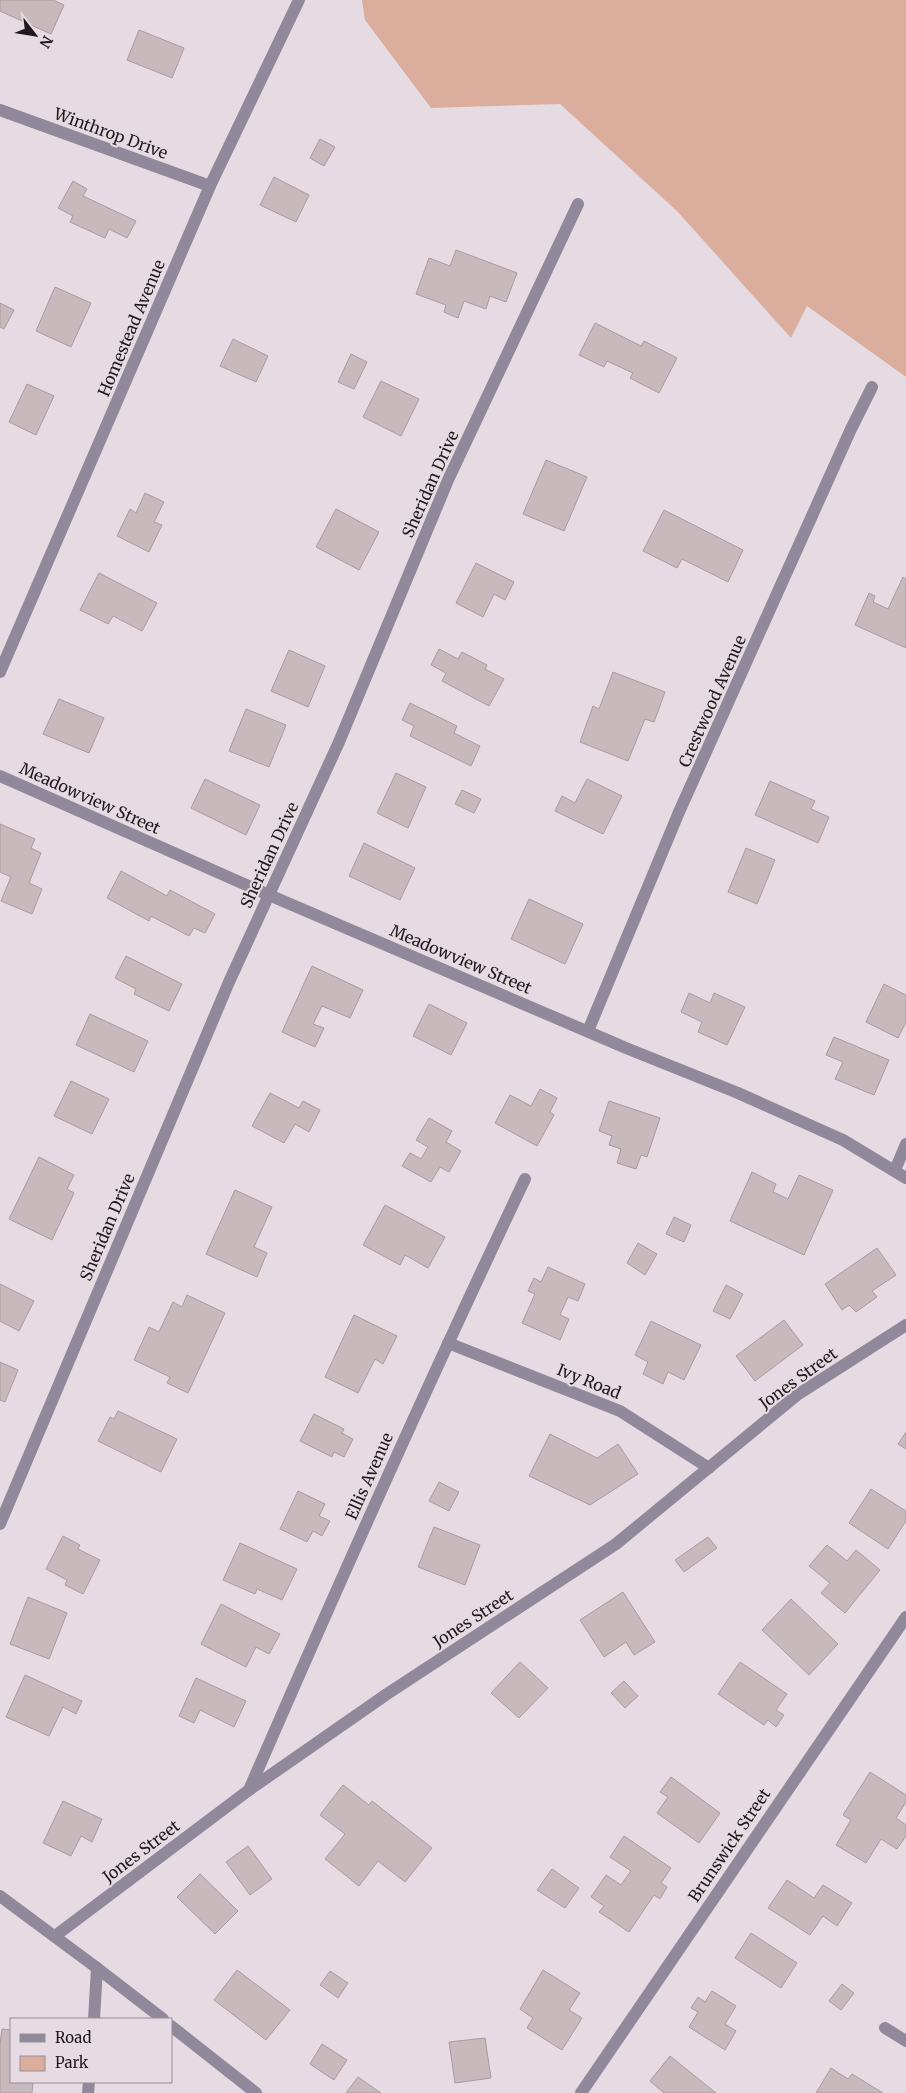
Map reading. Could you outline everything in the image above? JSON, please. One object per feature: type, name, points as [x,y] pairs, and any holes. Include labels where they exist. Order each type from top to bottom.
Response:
[{"type":"street","name":"Homestead Avenue","points":[[0,672],[210,186],[299,0]]},
{"type":"street","name":"Winthrop Drive","points":[[0,110],[210,186]]},
{"type":"street","name":"Sheridan Drive","points":[[0,1524],[144,1181],[269,895],[339,742],[448,480],[578,204]]},
{"type":"street","name":"Crestwood Avenue","points":[[588,1031],[679,812],[851,429],[872,387]]},
{"type":"street","name":"Meadowview Street","points":[[0,776],[269,895],[738,1093],[843,1140],[906,1178]]},
{"type":"street","points":[[895,1170],[906,1144]]},
{"type":"street","name":"Ellis Avenue","points":[[249,1790],[361,1532],[525,1179]]},
{"type":"street","name":"Jones Street","points":[[55,1936],[249,1790],[387,1694],[616,1544],[797,1395],[906,1325]]},
{"type":"street","name":"Ivy Road","points":[[448,1343],[620,1411],[709,1468]]},
{"type":"street","name":"Brunswick Street","points":[[580,2093],[906,1617]]},
{"type":"street","points":[[0,1896],[162,2018]]},
{"type":"street","points":[[94,2018],[97,1968]]},
{"type":"street","points":[[172,2027],[256,2093]]},
{"type":"street","points":[[885,2028],[906,2041]]},
{"type":"green space","points":[[362,0],[906,0],[906,377],[807,306],[791,338],[677,211],[560,104],[431,108],[365,20]]},
{"type":"building","points":[[0,0],[53,0],[64,5],[51,34],[0,11]]},
{"type":"building","points":[[139,30],[184,48],[172,78],[127,60]]},
{"type":"building","points":[[320,139],[335,147],[324,166],[310,158]]},
{"type":"building","points":[[274,177],[309,195],[296,222],[260,205]]},
{"type":"building","points":[[73,181],[87,189],[83,196],[136,221],[127,238],[109,229],[105,238],[70,222],[73,216],[58,208]]},
{"type":"building","points":[[456,250],[517,273],[506,302],[490,296],[486,309],[464,301],[458,318],[444,312],[446,305],[416,294],[429,258],[450,266]]},
{"type":"building","points":[[55,287],[91,303],[71,347],[36,331]]},
{"type":"building","points":[[0,303],[14,310],[4,329],[0,327]]},
{"type":"building","points":[[595,323],[641,346],[644,341],[677,358],[659,393],[630,378],[633,373],[607,361],[604,367],[579,355]]},
{"type":"building","points":[[233,339],[268,356],[256,382],[220,366]]},
{"type":"building","points":[[351,354],[367,362],[354,389],[338,382]]},
{"type":"building","points":[[381,381],[419,399],[401,436],[363,417]]},
{"type":"building","points":[[27,384],[54,396],[36,435],[9,422]]},
{"type":"building","points":[[546,460],[587,477],[564,531],[523,514]]},
{"type":"building","points":[[145,493],[164,502],[154,522],[162,525],[149,552],[117,536],[130,509],[136,513]]},
{"type":"building","points":[[336,509],[379,532],[359,570],[316,547]]},
{"type":"building","points":[[664,510],[743,550],[728,582],[682,559],[677,568],[643,551]]},
{"type":"building","points":[[476,563],[514,582],[505,600],[494,594],[483,617],[456,603]]},
{"type":"building","points":[[99,573],[157,603],[142,631],[113,616],[108,624],[80,610]]},
{"type":"building","points":[[903,577],[906,579],[906,648],[855,625],[869,593],[875,596],[873,602],[888,609]]},
{"type":"building","points":[[439,649],[458,659],[462,652],[487,665],[485,669],[504,679],[489,706],[442,681],[446,673],[431,665]]},
{"type":"building","points":[[289,650],[325,666],[308,707],[271,691]]},
{"type":"building","points":[[613,672],[665,692],[654,722],[645,719],[628,761],[580,742],[593,706],[599,709]]},
{"type":"building","points":[[59,699],[104,718],[89,753],[43,734]]},
{"type":"building","points":[[410,703],[457,726],[454,733],[480,746],[471,766],[410,736],[414,726],[402,720]]},
{"type":"building","points":[[246,709],[286,725],[269,767],[229,751]]},
{"type":"building","points":[[396,773],[426,787],[408,828],[377,813]]},
{"type":"building","points":[[205,779],[260,805],[246,835],[191,808]]},
{"type":"building","points":[[587,779],[622,796],[603,834],[555,811],[562,796],[575,803]]},
{"type":"building","points":[[770,781],[815,801],[811,809],[829,817],[818,843],[755,815]]},
{"type":"building","points":[[462,790],[481,799],[474,813],[455,804]]},
{"type":"building","points":[[0,824],[35,839],[31,848],[41,853],[29,883],[42,889],[32,914],[1,901],[11,877],[0,872]]},
{"type":"building","points":[[364,843],[415,868],[400,900],[349,876]]},
{"type":"building","points":[[746,848],[775,860],[757,904],[728,892]]},
{"type":"building","points":[[121,871],[167,896],[170,890],[215,914],[205,933],[194,928],[189,936],[151,916],[149,921],[107,898]]},
{"type":"building","points":[[529,899],[583,924],[565,964],[511,939]]},
{"type":"building","points":[[126,956],[182,984],[169,1011],[134,994],[136,989],[115,978]]},
{"type":"building","points":[[312,966],[363,990],[350,1018],[322,1006],[313,1024],[324,1028],[315,1047],[282,1032]]},
{"type":"building","points":[[884,984],[906,995],[906,1022],[898,1038],[866,1022]]},
{"type":"building","points":[[689,993],[710,1003],[714,993],[745,1007],[727,1045],[698,1032],[702,1022],[681,1012]]},
{"type":"building","points":[[429,1004],[467,1023],[451,1055],[413,1036]]},
{"type":"building","points":[[90,1014],[148,1041],[134,1072],[76,1045]]},
{"type":"building","points":[[834,1037],[889,1060],[874,1095],[835,1079],[843,1062],[826,1055]]},
{"type":"building","points":[[71,1081],[109,1099],[92,1134],[54,1116]]},
{"type":"building","points":[[540,1089],[557,1098],[550,1112],[554,1115],[537,1146],[495,1123],[510,1095],[531,1106]]},
{"type":"building","points":[[270,1093],[299,1108],[303,1101],[320,1110],[309,1132],[295,1124],[284,1143],[252,1126]]},
{"type":"building","points":[[609,1101],[660,1118],[647,1157],[641,1155],[636,1169],[617,1163],[621,1149],[609,1145],[612,1136],[599,1131]]},
{"type":"building","points":[[429,1118],[452,1131],[446,1142],[461,1151],[449,1172],[440,1167],[431,1182],[402,1166],[410,1153],[421,1159],[428,1147],[416,1140]]},
{"type":"building","points":[[39,1157],[74,1175],[67,1189],[74,1193],[52,1240],[9,1219]]},
{"type":"building","points":[[752,1172],[776,1184],[773,1192],[788,1199],[799,1175],[833,1190],[804,1255],[730,1221]]},
{"type":"building","points":[[235,1190],[272,1207],[254,1247],[267,1253],[257,1277],[206,1254]]},
{"type":"building","points":[[385,1205],[445,1237],[428,1268],[405,1255],[400,1265],[363,1245]]},
{"type":"building","points":[[674,1217],[691,1225],[684,1242],[666,1234]]},
{"type":"building","points":[[638,1243],[657,1254],[645,1275],[627,1263]]},
{"type":"building","points":[[877,1248],[896,1275],[872,1291],[877,1297],[856,1312],[849,1305],[842,1310],[825,1284]]},
{"type":"building","points":[[548,1267],[585,1284],[578,1301],[568,1297],[560,1315],[569,1319],[560,1340],[522,1323],[535,1294],[528,1291],[534,1278],[541,1282]]},
{"type":"building","points":[[0,1284],[34,1301],[19,1331],[0,1321]]},
{"type":"building","points":[[726,1285],[743,1294],[730,1319],[713,1311]]},
{"type":"building","points":[[187,1295],[225,1313],[188,1393],[167,1383],[170,1377],[134,1360],[149,1327],[159,1332],[173,1302],[182,1307]]},
{"type":"building","points":[[354,1315],[397,1336],[383,1364],[375,1359],[358,1393],[325,1377]]},
{"type":"building","points":[[784,1320],[803,1345],[755,1381],[736,1356]]},
{"type":"building","points":[[651,1321],[701,1345],[684,1380],[668,1372],[663,1384],[643,1374],[648,1362],[635,1355]]},
{"type":"building","points":[[0,1362],[18,1370],[5,1402],[0,1400]]},
{"type":"building","points":[[118,1411],[177,1439],[161,1472],[98,1441],[110,1417],[114,1419]]},
{"type":"building","points":[[314,1414],[344,1429],[342,1433],[353,1439],[344,1457],[334,1452],[332,1457],[300,1441]]},
{"type":"building","points":[[906,1432],[906,1449],[898,1444]]},
{"type":"building","points":[[550,1434],[597,1458],[618,1444],[638,1474],[590,1505],[529,1476]]},
{"type":"building","points":[[439,1482],[459,1492],[449,1511],[429,1501]]},
{"type":"building","points":[[871,1489],[906,1511],[906,1521],[888,1549],[849,1523]]},
{"type":"building","points":[[298,1491],[325,1504],[319,1516],[330,1521],[322,1536],[313,1531],[307,1542],[280,1529]]},
{"type":"building","points":[[434,1527],[480,1545],[465,1585],[418,1567]]},
{"type":"building","points":[[63,1536],[80,1545],[78,1549],[100,1560],[83,1594],[65,1585],[67,1580],[46,1569]]},
{"type":"building","points":[[708,1537],[717,1548],[684,1572],[675,1560]]},
{"type":"building","points":[[240,1543],[297,1569],[282,1600],[257,1589],[255,1594],[223,1580]]},
{"type":"building","points":[[827,1545],[847,1561],[856,1550],[880,1570],[845,1613],[821,1593],[830,1583],[809,1566]]},
{"type":"building","points":[[623,1592],[655,1642],[634,1655],[626,1642],[604,1657],[580,1620]]},
{"type":"building","points":[[28,1597],[67,1613],[49,1659],[10,1644]]},
{"type":"building","points":[[791,1599],[838,1644],[809,1675],[762,1630]]},
{"type":"building","points":[[221,1604],[280,1634],[269,1654],[256,1647],[246,1667],[201,1644]]},
{"type":"building","points":[[520,1662],[548,1688],[519,1718],[491,1693]]},
{"type":"building","points":[[740,1662],[787,1694],[776,1710],[784,1715],[776,1727],[768,1720],[764,1725],[718,1694]]},
{"type":"building","points":[[25,1675],[82,1701],[76,1714],[63,1707],[49,1736],[6,1717]]},
{"type":"building","points":[[196,1678],[246,1701],[234,1727],[200,1710],[194,1723],[179,1716]]},
{"type":"building","points":[[624,1681],[638,1696],[625,1708],[611,1693]]},
{"type":"building","points":[[870,1772],[906,1795],[906,1802],[896,1818],[906,1825],[906,1836],[897,1849],[881,1839],[866,1863],[836,1845],[851,1820],[843,1815]]},
{"type":"building","points":[[671,1777],[720,1813],[699,1843],[657,1813],[668,1797],[660,1792]]},
{"type":"building","points":[[343,1785],[369,1805],[372,1801],[432,1848],[405,1882],[378,1861],[359,1886],[325,1859],[345,1834],[320,1815]]},
{"type":"building","points":[[63,1801],[102,1819],[92,1842],[81,1836],[71,1856],[43,1843]]},
{"type":"building","points":[[624,1836],[671,1868],[661,1883],[667,1887],[660,1899],[654,1895],[629,1932],[599,1912],[604,1906],[591,1897],[606,1875],[621,1885],[631,1871],[610,1857]]},
{"type":"building","points":[[248,1846],[272,1879],[250,1895],[226,1862]]},
{"type":"building","points":[[552,1869],[579,1888],[565,1908],[537,1890]]},
{"type":"building","points":[[200,1874],[238,1911],[215,1934],[177,1897]]},
{"type":"building","points":[[787,1880],[814,1898],[823,1885],[852,1903],[837,1926],[823,1916],[810,1935],[768,1908]]},
{"type":"building","points":[[751,1933],[797,1963],[781,1988],[735,1958]]},
{"type":"building","points":[[237,1970],[290,2010],[266,2040],[214,2000]]},
{"type":"building","points":[[543,1970],[580,1993],[569,2010],[582,2018],[562,2050],[527,2028],[533,2018],[520,2009]]},
{"type":"building","points":[[330,1971],[348,1983],[338,1998],[320,1985]]},
{"type":"building","points":[[842,1984],[854,1993],[841,2010],[829,2001]]},
{"type":"building","points":[[712,1991],[736,2006],[725,2024],[736,2031],[725,2050],[689,2027],[698,2012],[691,2008],[698,1997],[705,2002]]},
{"type":"building","points":[[2,2029],[10,2030],[10,2083],[33,2083],[32,2093],[0,2093],[0,2044]]},
{"type":"building","points":[[485,2038],[491,2078],[455,2083],[449,2042]]},
{"type":"building","points":[[322,2044],[347,2060],[334,2080],[310,2064]]},
{"type":"building","points":[[670,2056],[716,2093],[664,2093],[650,2081]]},
{"type":"building","points":[[831,2068],[848,2079],[852,2074],[883,2093],[816,2093]]},
{"type":"building","points":[[358,2077],[381,2093],[346,2093]]}]
